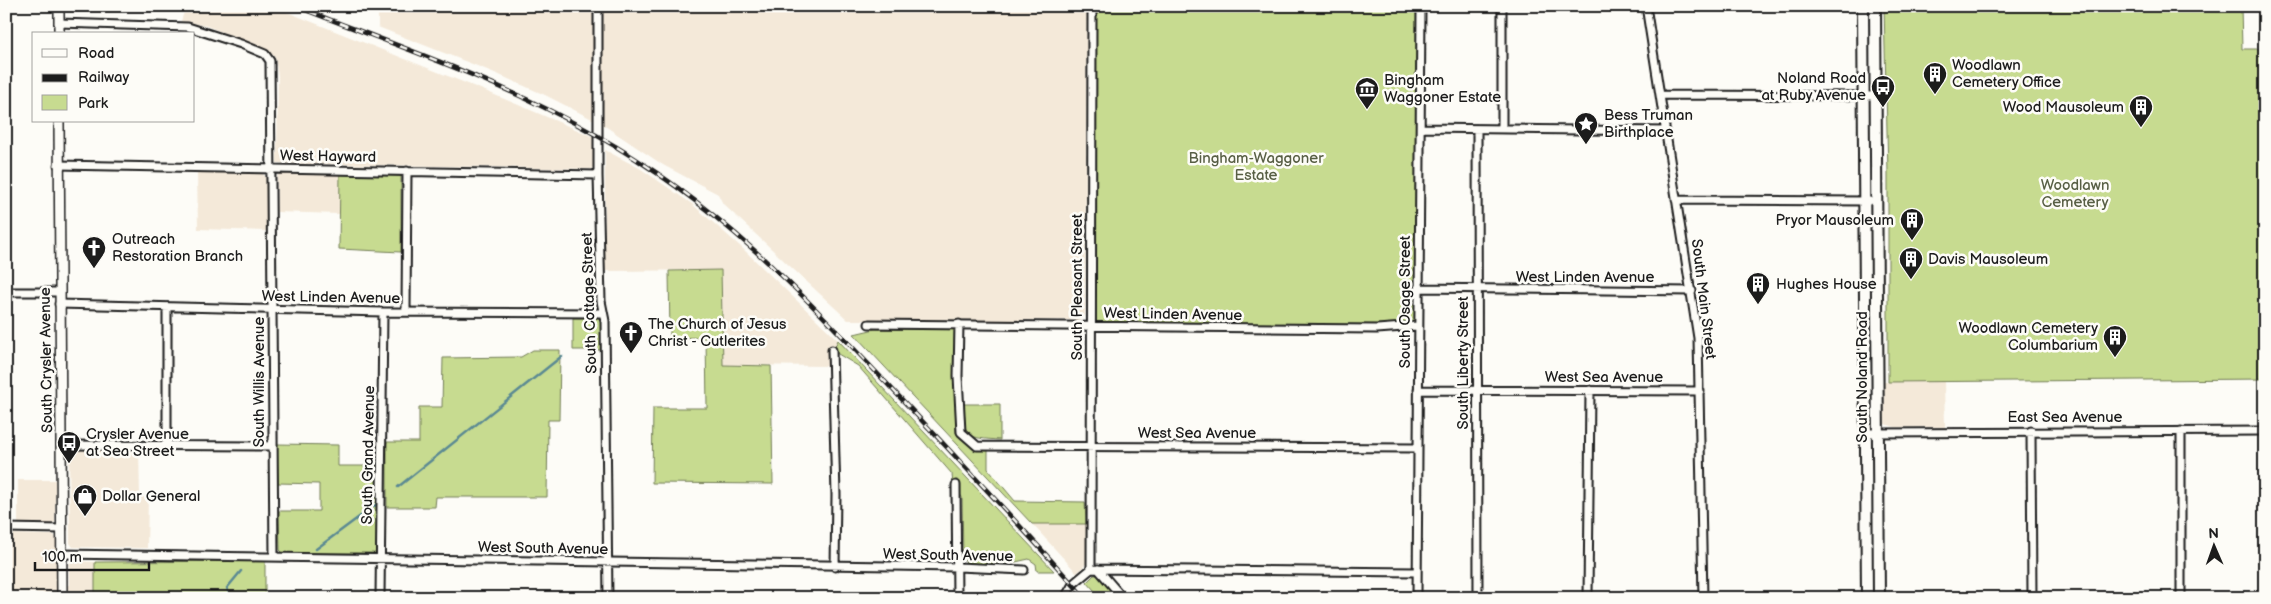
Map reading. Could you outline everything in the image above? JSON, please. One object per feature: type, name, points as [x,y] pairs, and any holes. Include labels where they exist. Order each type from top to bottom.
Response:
[{"type":"main road","points":[[59,6],[59,32]]},
{"type":"main road","name":"South Noland Road","points":[[1863,6],[1867,598]]},
{"type":"main road","name":"South Noland Road","points":[[1875,6],[1879,598]]},
{"type":"main road","name":"South Crysler Avenue","points":[[59,122],[58,304],[62,598]]},
{"type":"street","name":"South Cottage Street","points":[[598,6],[598,174],[602,313],[606,321],[608,598]]},
{"type":"street","name":"South Pleasant Street","points":[[1092,6],[1090,446],[1095,569]]},
{"type":"street","name":"South Osage Street","points":[[1416,598],[1421,6]]},
{"type":"street","points":[[1502,6],[1502,129]]},
{"type":"street","name":"South Main Street","points":[[1646,6],[1698,338],[1703,598]]},
{"type":"street","name":"South Willis Avenue","points":[[59,23],[188,27],[242,44],[265,54],[270,61],[274,557]]},
{"type":"street","points":[[1660,95],[1876,96]]},
{"type":"street","points":[[1421,128],[1666,131]]},
{"type":"street","name":"South Liberty Street","points":[[1477,129],[1476,390],[1478,598]]},
{"type":"street","name":"West Hayward","points":[[58,165],[598,174]]},
{"type":"street","points":[[406,312],[407,171]]},
{"type":"street","points":[[1676,200],[1876,201]]},
{"type":"street","name":"West Linden Avenue","points":[[1418,288],[1692,291]]},
{"type":"street","points":[[6,292],[58,292]]},
{"type":"street","name":"West Linden Avenue","points":[[58,304],[383,312],[602,313]]},
{"type":"street","points":[[167,307],[167,445]]},
{"type":"street","name":"South Grand Avenue","points":[[380,598],[383,312]]},
{"type":"street","name":"West Linden Avenue","points":[[869,324],[1377,329],[1417,326]]},
{"type":"street","name":"West Sea Avenue","points":[[959,324],[960,432],[977,446],[1418,448]]},
{"type":"street","points":[[832,350],[836,495],[835,567]]},
{"type":"street","name":"West Sea Avenue","points":[[1418,390],[1700,391]]},
{"type":"street","points":[[1588,598],[1590,390]]},
{"type":"street","points":[[2031,431],[2032,598]]},
{"type":"street","points":[[2181,431],[2181,598]]},
{"type":"street","name":"East Sea Avenue","points":[[1866,433],[2265,431]]},
{"type":"street","points":[[61,445],[269,446],[273,441]]},
{"type":"street","points":[[956,485],[957,598]]},
{"type":"street","points":[[6,528],[62,529]]},
{"type":"street","name":"West South Avenue","points":[[62,554],[835,567],[958,567],[1024,570]]},
{"type":"street","points":[[1095,569],[1123,598]]},
{"type":"street","points":[[1065,598],[1074,583],[1095,569],[1416,572]]},
{"type":"shaded area","points":[[186,6],[272,6],[483,90],[594,137],[595,166],[591,169],[277,163],[278,76],[275,57],[267,50],[207,26],[181,21]]},
{"type":"shaded area","points":[[378,6],[594,6],[594,120],[545,95],[490,71],[378,27]]},
{"type":"shaded area","points":[[601,6],[1087,6],[1085,316],[1078,320],[848,320],[723,204],[718,194],[663,165],[602,124]]},
{"type":"shaded area","points":[[605,150],[641,169],[692,204],[741,247],[838,340],[829,366],[723,365],[721,270],[605,271]]},
{"type":"shaded area","points":[[197,172],[261,173],[265,176],[268,180],[267,231],[198,229]]},
{"type":"shaded area","points":[[279,174],[340,174],[339,214],[277,212],[277,177]]},
{"type":"shaded area","points":[[1944,381],[1945,427],[1895,427],[1885,424],[1884,382]]},
{"type":"shaded area","points":[[69,449],[139,449],[140,497],[148,497],[147,548],[73,547],[70,543]]},
{"type":"shaded area","points":[[18,480],[55,480],[55,522],[52,524],[18,524]]},
{"type":"shaded area","points":[[1032,524],[1086,524],[1086,564],[1077,573]]},
{"type":"shaded area","points":[[6,534],[54,535],[57,540],[58,594],[6,591]]},
{"type":"shaded area","points":[[73,561],[95,562],[95,594],[69,594],[69,564]]},
{"type":"green space","name":"Bingham-Waggoner Estate","points":[[1092,6],[1421,6],[1417,326],[1090,327]]},
{"type":"green space","name":"Woodlawn Cemetery","points":[[1884,6],[2241,6],[2242,49],[2265,49],[2265,379],[1888,382],[1888,173]]},
{"type":"green space","points":[[340,174],[401,176],[401,252],[339,249]]},
{"type":"green space","points":[[721,270],[723,365],[771,366],[773,484],[652,483],[653,408],[707,408],[706,338],[670,337],[669,271]]},
{"type":"green space","points":[[573,318],[599,318],[602,322],[603,350],[573,350]]},
{"type":"green space","points":[[875,329],[956,329],[956,433],[974,449],[988,449],[988,469],[1015,501],[1085,502],[1086,524],[1032,524],[854,334]]},
{"type":"green space","points":[[838,340],[1054,571],[1037,571],[1036,564],[1029,559],[1011,563],[971,564],[966,562],[963,557],[962,497],[953,485],[952,474],[858,366],[833,351]]},
{"type":"green space","points":[[533,350],[560,350],[559,420],[548,420],[547,497],[436,497],[435,507],[387,507],[387,442],[419,442],[419,407],[442,407],[443,358],[521,357]]},
{"type":"green space","points":[[961,404],[1000,404],[1000,440],[974,437],[970,434],[964,424]]},
{"type":"green space","points":[[277,444],[338,445],[338,466],[376,466],[378,550],[375,553],[283,553],[280,550],[279,511],[319,511],[319,484],[278,483]]},
{"type":"green space","points":[[265,561],[265,598],[69,598],[69,594],[95,594],[95,562]]},
{"type":"green space","points":[[1094,575],[1100,575],[1119,598],[1101,598],[1087,582]]},
{"type":"waterway","points":[[398,487],[562,356]]},
{"type":"waterway","points":[[316,549],[378,503]]},
{"type":"waterway","points":[[230,598],[227,588],[241,571]]},
{"type":"railway","points":[[295,6],[449,65],[560,116],[640,161],[719,219],[790,284],[858,353],[990,493],[1085,598]]},
{"type":"place","name":"Woodlawn Cemetery Office","points":[[1935,95]]},
{"type":"place","name":"Noland Road at Ruby Avenue","points":[[1883,108]]},
{"type":"place","name":"Bingham Waggoner Estate","points":[[1367,110]]},
{"type":"place","name":"Wood Mausoleum","points":[[2141,128]]},
{"type":"place","name":"Bess Truman Birthplace","points":[[1586,145]]},
{"type":"place","name":"Pryor Mausoleum","points":[[1912,241]]},
{"type":"place","name":"Outreach Restoration Branch","points":[[94,269]]},
{"type":"place","name":"Davis Mausoleum","points":[[1911,280]]},
{"type":"place","name":"Hughes House","points":[[1758,305]]},
{"type":"place","name":"The Church of Jesus Christ - Cutlerites","points":[[631,354]]},
{"type":"place","name":"Woodlawn Cemetery Columbarium","points":[[2115,358]]},
{"type":"place","name":"Crysler Avenue at Sea Street","points":[[69,464]]},
{"type":"place","name":"Dollar General","points":[[85,517]]}]
